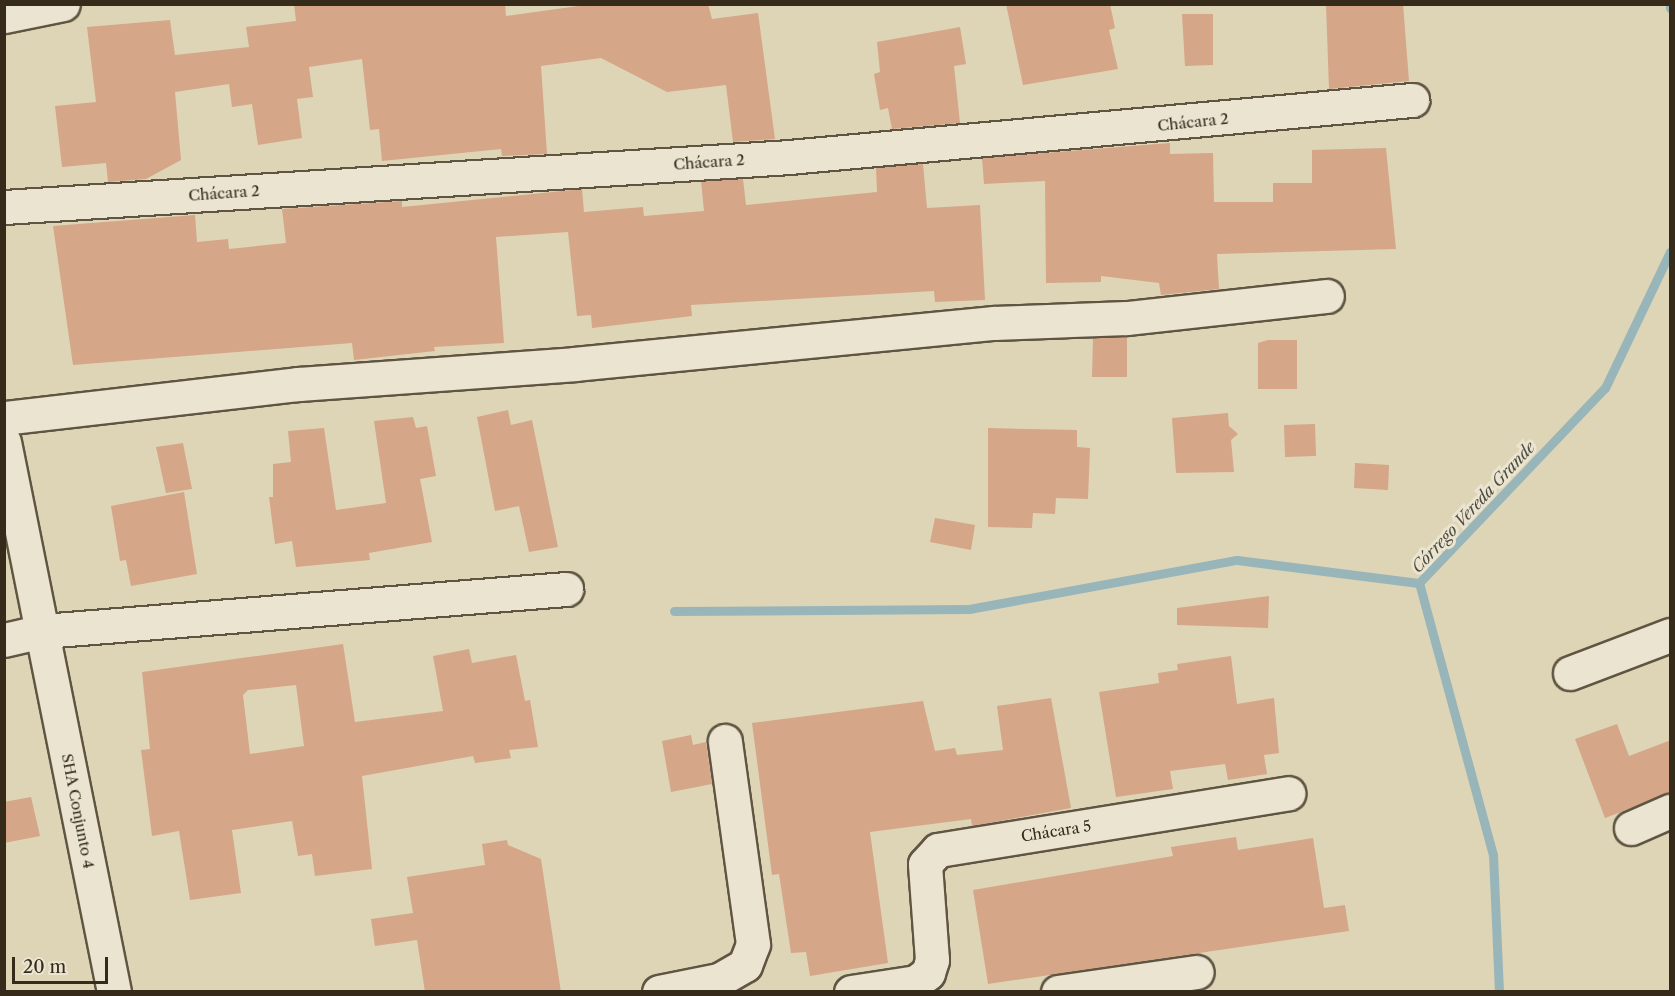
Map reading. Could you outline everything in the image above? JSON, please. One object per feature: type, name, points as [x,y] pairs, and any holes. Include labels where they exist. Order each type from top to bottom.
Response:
[{"type":"street","points":[[4,16],[63,4]]},
{"type":"street","name":"Chácara 2","points":[[4,207],[811,155],[1412,100]]},
{"type":"street","points":[[4,418],[298,384],[574,364],[982,324],[1127,318],[1327,296]]},
{"type":"street","name":"SHA Conjunto 4","points":[[4,442],[114,992]]},
{"type":"street","points":[[4,640],[43,631],[566,588]]},
{"type":"street","points":[[1570,673],[1671,635]]},
{"type":"street","points":[[659,992],[719,980],[745,965],[753,944],[725,741]]},
{"type":"street","name":"Chácara 5","points":[[851,992],[916,982],[928,973],[932,960],[925,864],[938,850],[1288,793]]},
{"type":"street","points":[[1632,828],[1671,811]]},
{"type":"street","points":[[1058,992],[1197,972]]},
{"type":"building","points":[[294,4],[505,4],[506,16],[593,4],[708,4],[712,19],[758,13],[775,139],[733,142],[726,85],[667,92],[601,58],[541,66],[547,154],[502,156],[501,149],[382,161],[379,129],[370,130],[362,59],[309,67],[313,97],[297,99],[302,138],[258,145],[252,104],[232,107],[229,84],[175,92],[181,160],[146,179],[108,182],[106,163],[62,167],[55,106],[96,102],[87,27],[170,20],[175,55],[249,47],[246,27],[296,21]]},
{"type":"building","points":[[1006,4],[1110,4],[1115,28],[1109,30],[1118,69],[1023,85]]},
{"type":"building","points":[[1326,4],[1403,4],[1409,81],[1329,89]]},
{"type":"building","points":[[1182,14],[1213,14],[1213,65],[1185,66]]},
{"type":"building","points":[[960,27],[966,64],[954,66],[960,123],[892,129],[888,108],[880,110],[874,74],[880,72],[877,42]]},
{"type":"building","points":[[1170,143],[1170,154],[1213,153],[1214,202],[1273,202],[1273,183],[1312,183],[1312,150],[1386,148],[1396,249],[1217,254],[1219,289],[1161,295],[1159,283],[1101,276],[1101,282],[1046,283],[1045,181],[984,184],[982,158]]},
{"type":"building","points":[[923,164],[927,208],[980,205],[985,300],[935,302],[934,291],[691,305],[692,316],[592,328],[591,315],[577,316],[568,232],[496,237],[504,343],[434,347],[435,351],[354,360],[352,343],[73,365],[53,226],[195,215],[197,242],[228,239],[229,249],[286,243],[282,209],[402,201],[402,207],[582,189],[584,212],[643,207],[644,216],[704,211],[701,181],[743,179],[746,205],[877,192],[876,168]]},
{"type":"building","points":[[1093,338],[1127,338],[1127,377],[1092,377]]},
{"type":"building","points":[[1268,340],[1297,340],[1297,389],[1258,389],[1258,343]]},
{"type":"building","points":[[508,410],[511,425],[532,420],[558,547],[529,552],[519,506],[495,511],[477,417]]},
{"type":"building","points":[[1228,413],[1229,426],[1238,434],[1231,440],[1234,472],[1176,473],[1172,418]]},
{"type":"building","points":[[413,417],[416,428],[427,426],[436,476],[420,479],[432,542],[369,553],[370,560],[296,567],[292,541],[275,544],[269,497],[273,497],[273,464],[291,462],[288,431],[324,428],[336,510],[386,503],[374,421]]},
{"type":"building","points":[[1315,424],[1316,456],[1285,457],[1284,425]]},
{"type":"building","points":[[988,428],[1077,430],[1077,447],[1090,448],[1088,499],[1056,498],[1055,514],[1033,513],[1032,528],[988,527]]},
{"type":"building","points":[[183,443],[192,489],[166,493],[156,447]]},
{"type":"building","points":[[1355,463],[1389,465],[1388,490],[1354,488]]},
{"type":"building","points":[[184,492],[197,574],[131,586],[126,560],[120,561],[111,506]]},
{"type":"building","points":[[935,518],[975,525],[971,550],[930,542]]},
{"type":"building","points":[[1269,596],[1268,628],[1177,625],[1177,608]]},
{"type":"building","points":[[343,644],[355,722],[443,711],[433,656],[469,649],[472,663],[516,655],[525,701],[530,700],[538,747],[509,750],[511,758],[475,763],[473,756],[362,776],[372,869],[315,876],[312,854],[298,856],[292,821],[232,830],[241,893],[190,900],[179,831],[152,836],[141,750],[150,749],[142,672]],"holes":[[[296,685],[304,746],[250,754],[243,695],[248,690]]]},
{"type":"building","points":[[1231,656],[1237,704],[1274,698],[1279,753],[1264,755],[1267,774],[1228,780],[1225,764],[1170,771],[1173,789],[1116,797],[1099,692],[1159,683],[1158,673],[1178,670],[1177,664]]},
{"type":"building","points":[[1051,698],[1071,808],[972,826],[971,819],[870,832],[888,963],[810,976],[806,952],[791,953],[779,874],[772,875],[752,723],[923,701],[935,751],[955,748],[957,755],[1003,750],[997,706]]},
{"type":"building","points":[[1617,724],[1629,756],[1671,740],[1671,793],[1605,818],[1575,739]]},
{"type":"building","points":[[691,735],[693,745],[706,742],[712,784],[671,792],[662,741]]},
{"type":"building","points":[[31,797],[40,836],[4,843],[4,802]]},
{"type":"building","points":[[1236,837],[1238,850],[1313,838],[1324,908],[1345,905],[1349,931],[988,984],[973,890],[1173,856],[1171,847]]},
{"type":"building","points":[[507,840],[508,845],[541,859],[561,992],[425,992],[417,940],[375,946],[371,919],[413,913],[407,877],[485,865],[482,844]]},
{"type":"waterway","name":"Córrego Vereda Grande","points":[[1499,992],[1493,855],[1419,583],[1605,388],[1670,252]]},
{"type":"waterway","points":[[674,611],[969,609],[1237,560],[1419,583]]}]
